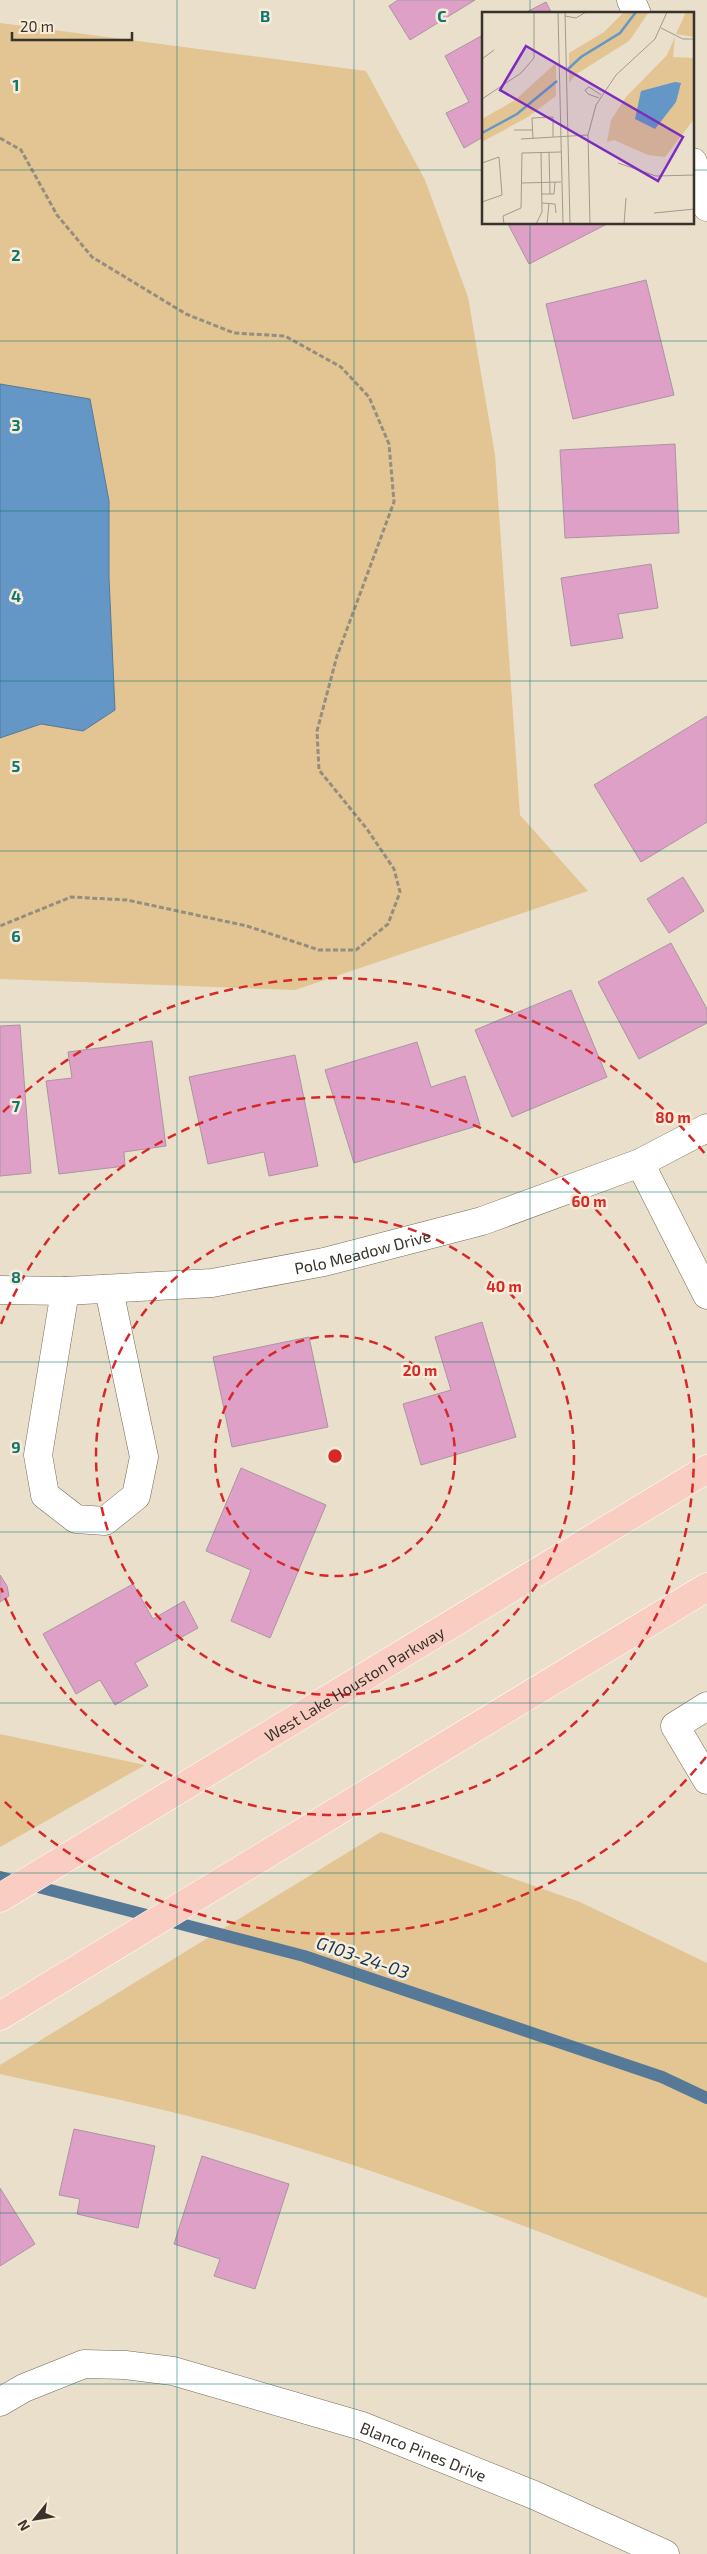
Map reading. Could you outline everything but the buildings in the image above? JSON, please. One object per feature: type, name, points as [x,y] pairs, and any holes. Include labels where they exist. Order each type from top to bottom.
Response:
[{"type":"main road","name":"West Lake Houston Parkway","points":[[0,1898],[707,1469]]},
{"type":"main road","points":[[0,2016],[707,1587]]},
{"type":"street","points":[[631,0],[636,12]]},
{"type":"street","points":[[694,165],[707,207]]},
{"type":"street","name":"Polo Meadow Drive","points":[[0,1290],[109,1290],[212,1283],[324,1262],[482,1222],[640,1163],[707,1128]]},
{"type":"street","points":[[640,1163],[707,1295]]},
{"type":"street","points":[[65,1291],[38,1455],[45,1495],[76,1519],[105,1521],[136,1496],[144,1457],[109,1290]]},
{"type":"street","points":[[707,1706],[675,1726],[707,1780]]},
{"type":"street","name":"Blanco Pines Drive","points":[[0,2402],[24,2388],[84,2364],[126,2365],[173,2371],[362,2426],[534,2495],[665,2554]]},
{"type":"path","points":[[0,138],[21,150],[57,215],[92,257],[186,314],[234,333],[285,336],[341,367],[369,397],[389,444],[394,502],[338,656],[317,731],[319,770],[367,829],[394,869],[400,892],[388,924],[356,950],[319,950],[247,926],[127,900],[71,897],[0,926]]},
{"type":"shaded area","points":[[0,23],[366,71],[425,180],[468,297],[495,455],[520,815],[588,891],[295,990],[0,979]]},
{"type":"shaded area","points":[[0,1734],[145,1765],[0,1847]]},
{"type":"shaded area","points":[[381,1832],[580,1902],[707,1963],[707,2298],[515,2223],[320,2154],[188,2116],[0,2074],[0,2065]]},
{"type":"water","points":[[0,384],[90,399],[109,501],[109,578],[115,710],[83,731],[41,724],[0,738]]},
{"type":"waterway","name":"G103-24-03","points":[[0,1877],[304,1956],[662,2077],[707,2098]]}]
